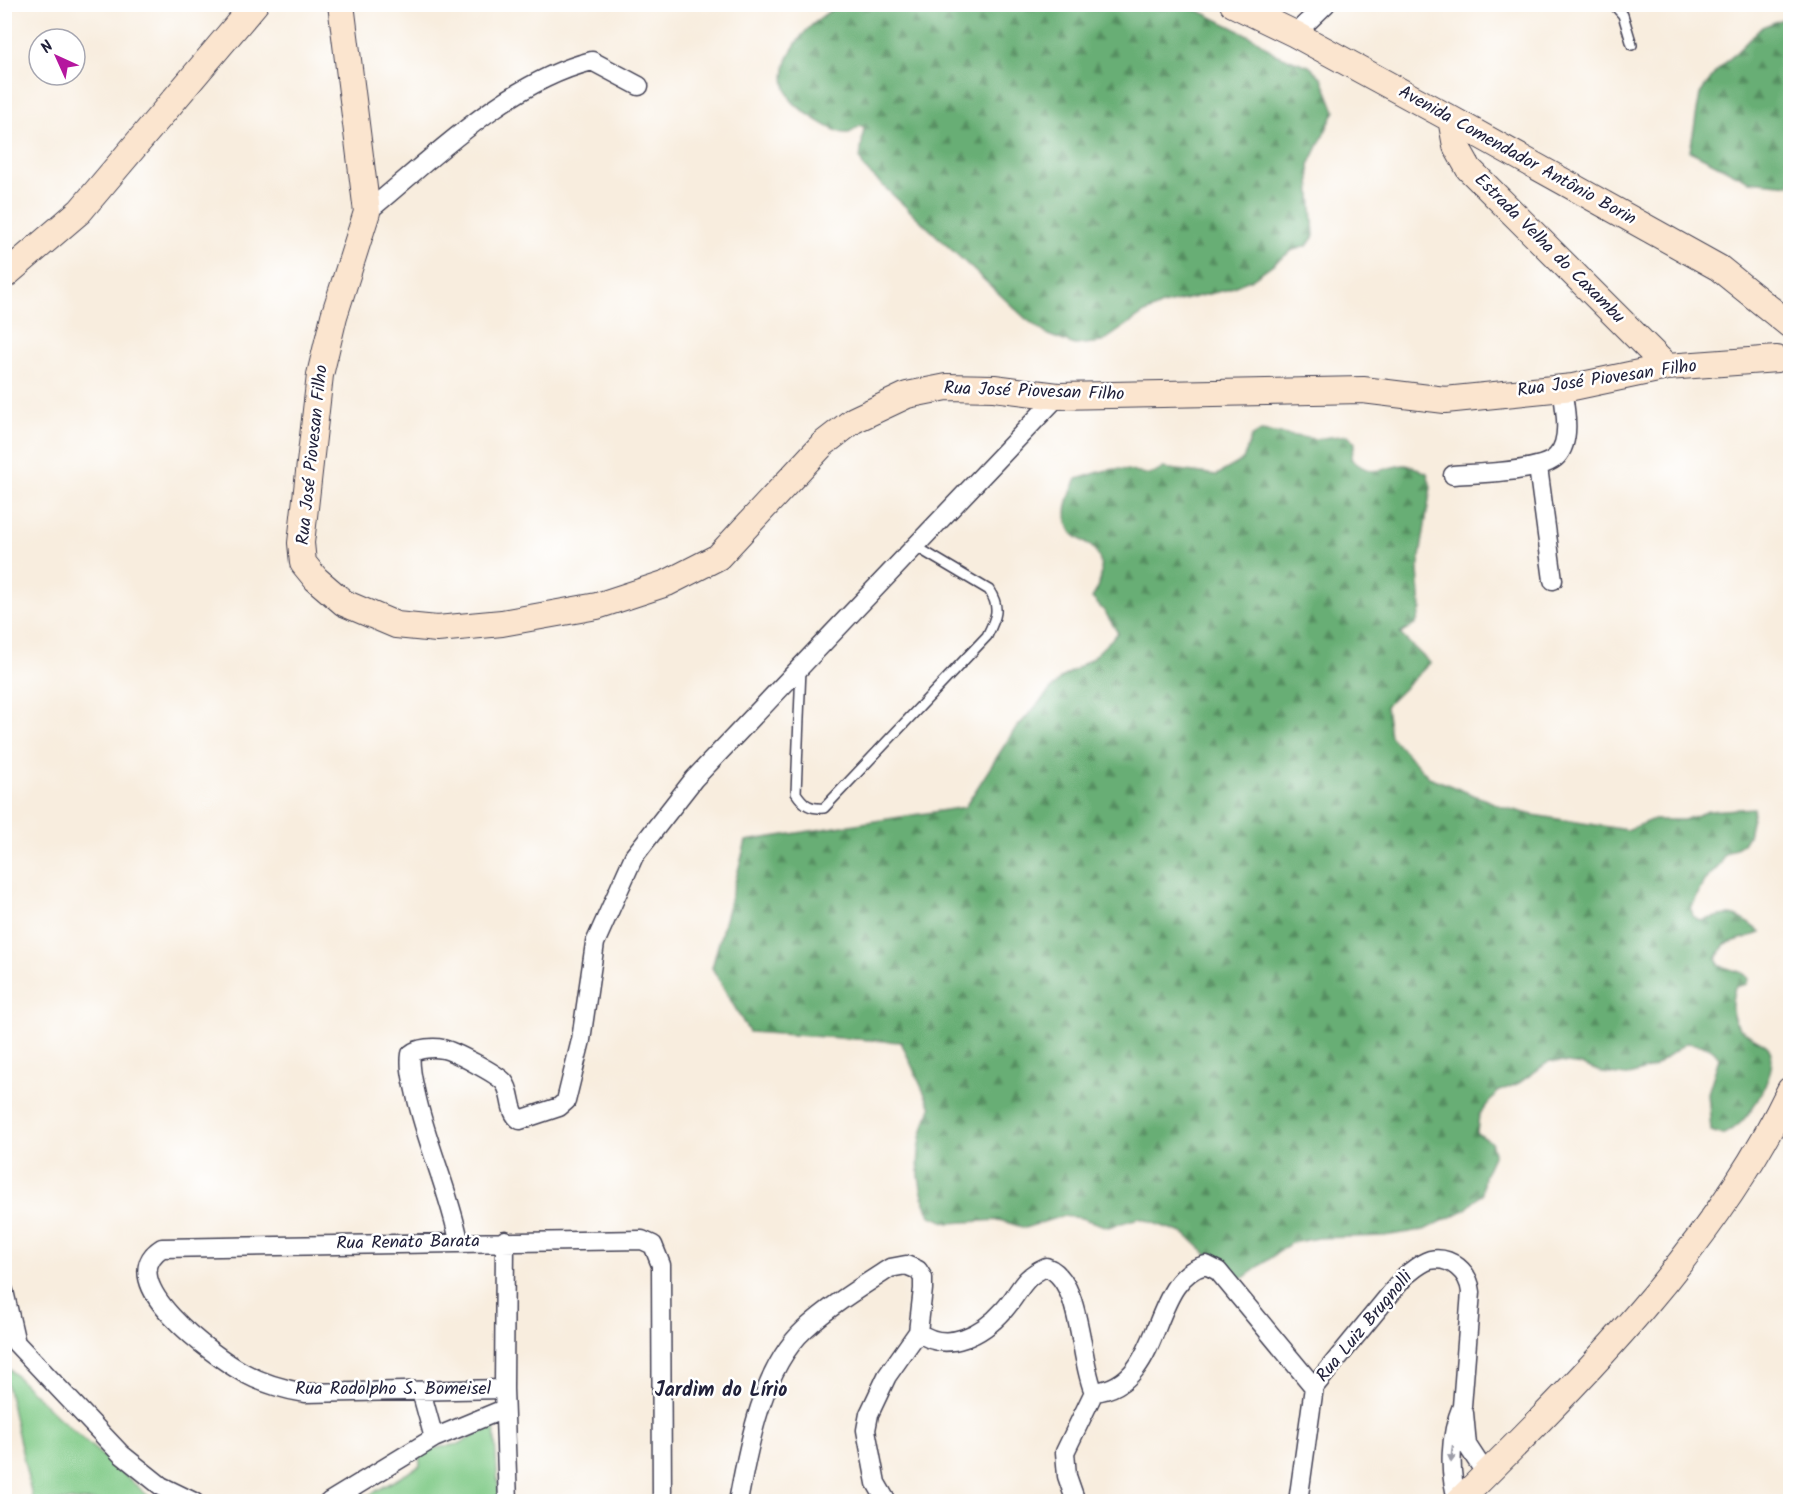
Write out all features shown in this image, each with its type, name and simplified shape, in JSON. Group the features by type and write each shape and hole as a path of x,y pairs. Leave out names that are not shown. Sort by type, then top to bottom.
{"street":[{"path":"4,276 81,211 255,4"},
{"name":"Rua José Piovesan Filho","path":"341,4 367,212 334,316 320,375 301,543 303,563 316,579 344,603 396,625 437,628 502,623 597,606 668,583 718,556 823,444 854,420 907,395 947,387 994,388 1058,396 1363,390 1445,400 1562,389 1667,367 1777,359"},
{"name":"Avenida Comendador Antônio Borin","path":"1233,4 1295,34 1719,268 1791,325"},
{"path":"1295,34 1326,4"},
{"path":"367,212 510,95 570,67 592,62 639,86"},
{"name":"Estrada Velha do Caxambu","path":"1451,119 1456,146 1469,169 1667,367"},
{"path":"1453,475 1538,466 1557,457 1564,442 1566,413 1562,389"},
{"path":"459,1241 455,1218 422,1123 412,1073 411,1054 416,1050 446,1049 495,1075 508,1088 514,1114 520,1120 559,1107 566,1101 581,1040 595,943 634,856 694,779 1058,396"},
{"path":"1538,466 1553,580"},
{"path":"1462,1406 1456,1420 1451,1469 1452,1484 1458,1502 1641,1311 1712,1221 1791,1090"},
{"name":"Rua Renato Barata","path":"162,1248 630,1239 642,1240 653,1245 661,1265 662,1502"},
{"path":"505,1240 504,1408 508,1502"},
{"name":"Rua Rodolpho S. Bomeisel","path":"162,1248 152,1254 148,1264 147,1278 155,1297 177,1322 211,1352 244,1373 276,1388 304,1393 504,1389"},
{"name":"Rua Luiz Brugnolli","path":"1094,1392 1109,1391 1126,1380 1143,1359 1182,1277 1194,1267 1206,1265 1218,1271 1314,1387 1405,1276 1431,1260 1456,1265 1464,1272 1470,1283 1462,1406"},
{"path":"738,1502 748,1449 768,1384 783,1357 803,1330 890,1268 906,1265 918,1270 922,1278 923,1289 918,1332 887,1376 869,1414 866,1430 876,1483 887,1502"},
{"path":"918,1332 929,1340 952,1342 979,1332 1005,1309 1023,1281 1046,1267 1057,1270 1066,1281 1077,1320 1087,1376 1094,1392 1065,1452 1067,1476 1076,1502"},
{"path":"4,1291 10,1341 121,1454 161,1486 194,1502"},
{"path":"1298,1502 1314,1387"},
{"path":"421,1391 434,1438"},
{"path":"1462,1406 1466,1419 1467,1445 1486,1474"},
{"path":"329,1502 434,1438 504,1408"}],"lane":[{"path":"1613,4 1623,15 1632,45"},
{"path":"801,665 796,794 804,804 813,809 824,808 987,636 997,616 997,602 989,590 915,546"}],"green space":[{"path":"840,5 1187,5 1254,38 1277,55 1309,66 1322,78 1335,111 1309,165 1314,236 1307,246 1293,250 1252,279 1226,290 1162,305 1143,314 1102,342 1075,345 1048,335 1026,319 864,168 860,159 864,127 860,126 849,133 843,133 808,114 790,98 785,84 785,70 789,56 806,31"},
{"path":"1790,16 1790,185 1749,181 1690,151 1700,94 1714,74 1762,27"},
{"path":"1261,431 1314,439 1348,435 1355,443 1351,459 1365,469 1377,471 1404,465 1427,473 1431,487 1418,570 1421,609 1416,624 1400,634 1430,663 1386,706 1390,736 1429,777 1506,808 1533,815 1627,830 1651,820 1684,820 1708,811 1754,808 1748,836 1743,844 1724,855 1720,865 1704,881 1691,909 1693,916 1700,921 1733,915 1761,933 1725,944 1716,959 1720,966 1743,973 1748,978 1747,984 1735,987 1732,1002 1733,1016 1739,1027 1768,1047 1771,1055 1769,1077 1758,1100 1744,1119 1735,1128 1722,1135 1711,1131 1708,1093 1719,1058 1709,1048 1686,1043 1652,1068 1626,1076 1603,1073 1583,1065 1550,1061 1519,1083 1497,1092 1479,1115 1477,1133 1491,1142 1494,1154 1484,1176 1482,1194 1465,1210 1424,1230 1384,1236 1318,1238 1291,1243 1242,1279 1228,1274 1185,1234 1139,1218 1108,1227 1081,1218 1062,1216 1025,1228 999,1220 949,1223 930,1216 921,1189 918,1162 922,1135 931,1108 901,1042 749,1032 712,968 746,841 965,807 1013,732 1060,679 1091,659 1118,633 1105,612 1092,598 1099,586 1101,565 1099,558 1091,546 1074,535 1068,526 1067,505 1077,479 1114,469 1152,474 1163,468 1217,475 1243,460 1251,437"},
{"path":"4,1364 57,1416 154,1501 33,1501"},
{"path":"494,1425 499,1501 357,1502 420,1466 419,1451 459,1444"}],"district":[{"name":"Jardim do Lírio","path":"721,1391"}]}
